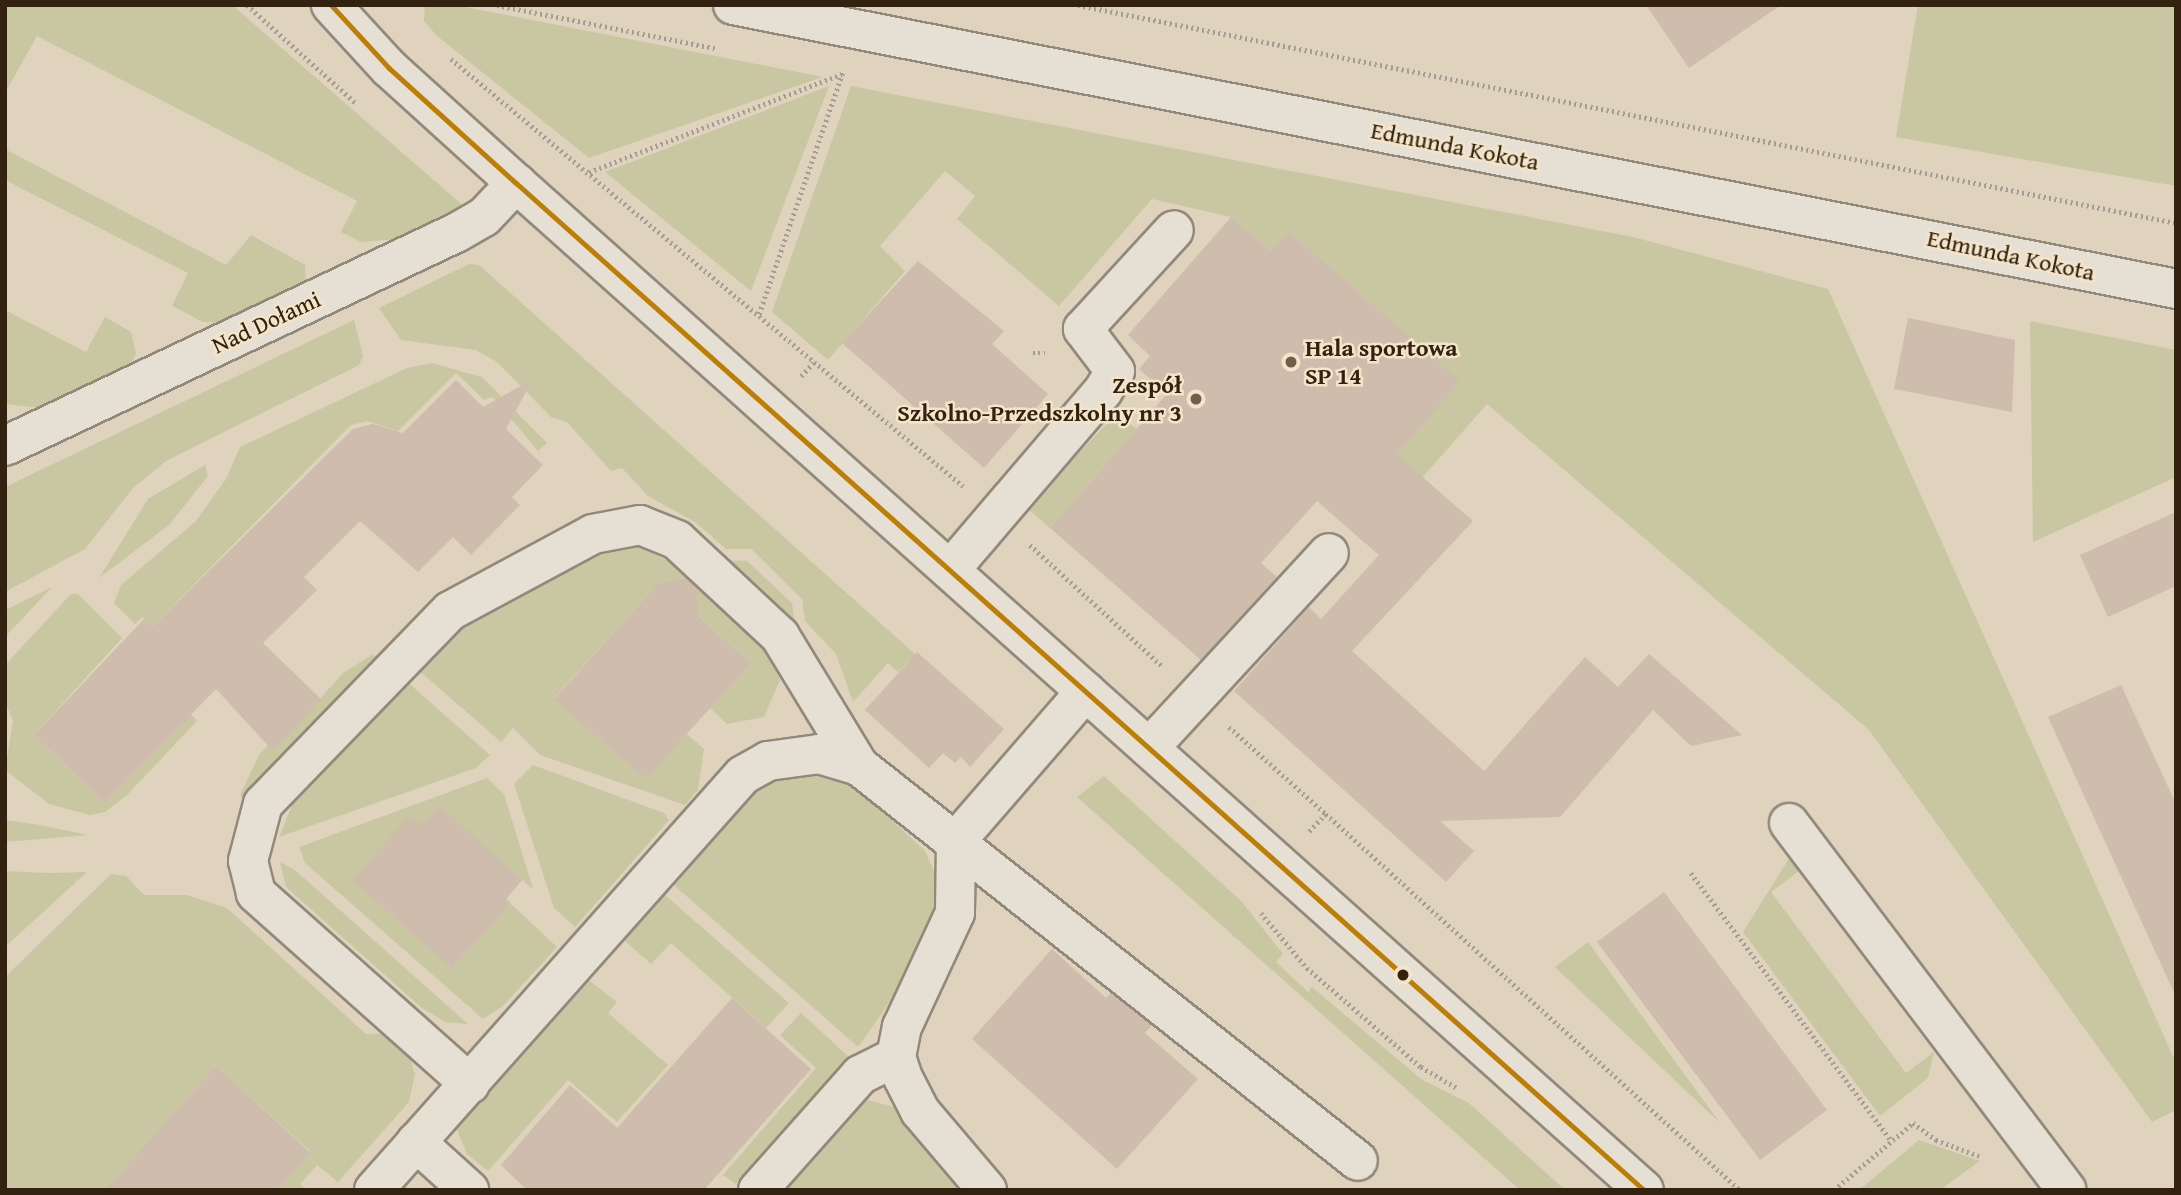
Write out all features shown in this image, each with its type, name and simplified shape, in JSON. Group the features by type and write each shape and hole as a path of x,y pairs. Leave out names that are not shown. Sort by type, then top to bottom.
{"street":[{"path":"331,5 389,68 516,183 1644,1190"},
{"name":"Edmunda Kokota","path":"733,5 2176,289"},
{"name":"Nad Dołami","path":"5,446 456,233 484,217 516,183"},
{"path":"950,570 999,517 1115,371 1083,329 1174,230"},
{"path":"470,1084 256,893 248,862 263,804 450,611 593,534 640,525 677,540 780,636 859,766 1358,1161"},
{"path":"1149,748 1329,554"},
{"path":"987,1190 920,1111 897,1057 902,1027 955,913 956,841 1086,691"},
{"path":"374,1190 743,775 793,756 819,754 859,766"},
{"path":"1789,823 2067,1190"},
{"path":"758,1190 860,1075 897,1057"},
{"path":"416,1142 469,1190"}],"path":[{"path":"247,5 356,104"},
{"path":"497,5 723,50"},
{"path":"1079,5 2176,223"},
{"path":"441,50 999,517 1076,588"},
{"path":"829,71 842,74"},
{"path":"588,173 842,74"},
{"path":"758,314 842,74"},
{"path":"1326,814 1740,1190"},
{"path":"1278,864 1248,897 1307,968 1421,1067"},
{"path":"1691,873 1891,1140"},
{"path":"1835,1190 1913,1123 1936,1140 1973,1151 1994,1164"}],"shaded area":[{"path":"5,5 232,5 466,208 412,238 361,242 341,232 357,201 37,36 5,93"},
{"path":"425,5 455,5 823,77 589,158 437,36 424,21"},
{"path":"1918,5 2176,5 2176,186 1896,137"},
{"path":"829,86 751,291 605,172"},
{"path":"851,86 1633,237 1828,289 2176,1063 2176,1110 2152,1122 1869,730 1487,404 1365,543 1338,519 1459,382 1289,231 1270,251 1231,217 1152,199 1059,306 957,219 975,196 945,171 880,246 905,271 828,360 772,312"},
{"path":"5,149 226,265 251,235 305,265 306,285 232,323 203,322 172,306 188,273 5,180"},
{"path":"469,264 479,265 915,654 898,672 888,663 853,702 836,654 805,621 802,599 751,549 726,549 695,522 648,496 622,468 611,471 567,422 551,417 497,362 476,350 401,340 379,308"},
{"path":"5,310 86,352 105,317 131,332 136,354 128,369 51,409 5,404"},
{"path":"354,320 363,356 359,365 166,461 133,488 85,549 5,592 5,487"},
{"path":"2030,321 2176,350 2176,477 2033,542"},
{"path":"432,363 482,377 547,443 538,451 493,397 484,400 456,373 398,431 367,421 351,425 152,627 142,617 135,624 114,603 121,585 196,521 226,479 240,447 407,368"},
{"path":"1115,415 1155,440 1132,434 1050,528 1027,508"},
{"path":"205,465 208,476 169,525 99,578 148,499"},
{"path":"620,544 639,546 677,566 767,648 780,680 764,717 727,724 710,708 751,663 693,611 696,590 685,578 659,582 554,698 645,778 687,734 704,749 698,790 685,805 540,755 513,728 501,742 416,668 463,623"},
{"path":"722,560 747,561 792,603 795,628"},
{"path":"52,587 5,637 5,610"},
{"path":"71,594 78,594 122,638 34,735 105,803 191,714 197,721 127,795 105,812 90,815 49,804 5,770 13,720 5,703 5,665"},
{"path":"372,655 381,657 244,800 240,795 259,755 268,745 274,750 343,673"},
{"path":"404,679 490,755 476,768 279,837 298,791"},
{"path":"800,763 847,778 925,851 937,878 938,902 929,929 899,989 858,1047 667,879 757,782"},
{"path":"533,765 664,813 669,820 575,927 554,908 514,784"},
{"path":"1104,776 1242,902 1283,954 1276,962 1308,992 1312,987 1421,1079 1469,1103 1565,1190 1520,1190 1077,797"},
{"path":"487,778 504,794 533,889 522,880 506,899 557,947 503,1006 483,1019 305,863 299,847"},
{"path":"5,820 40,825 88,835 5,842"},
{"path":"1790,857 1799,871 1771,892 1906,1073 1934,1052 1928,1078 1880,1116 1743,932"},
{"path":"280,862 295,870 468,1024 445,1022 422,1008 286,887"},
{"path":"5,871 48,873 87,872 5,947"},
{"path":"111,874 126,876 144,895 187,895 227,908 366,1034 392,1033 407,1049 415,1074 409,1102 338,1182 317,1165 300,1184 306,1190 276,1190 310,1151 216,1066 104,1190 5,1190 5,977"},
{"path":"658,889 789,1003 766,1028 671,943 651,964 617,934"},
{"path":"1588,942 1720,1123 1555,967"},
{"path":"581,974 617,1002 608,1013 668,1065 617,1122 568,1080 488,1171 467,1154 455,1125"},
{"path":"801,1013 849,1057 736,1184 723,1175 816,1068 780,1035"},
{"path":"863,1099 895,1107 970,1190 781,1190"},
{"path":"1919,1140 1980,1161 1940,1190 1859,1190"}],"building":[{"path":"1646,5 1781,5 1689,68"},
{"path":"1231,217 1270,251 1289,231 1460,382 1396,454 1473,521 1352,651 1484,771 1585,657 1618,687 1649,654 1742,735 1691,746 1653,710 1560,817 1440,821 1474,851 1446,882 1234,691 1309,607 1321,619 1379,555 1317,501 1261,563 1277,577 1201,660 1050,528 1167,394 1139,369 1150,356 1128,335"},
{"path":"918,261 1004,331 992,344 1048,394 984,468 842,343"},
{"path":"1908,318 2015,340 2012,412 1894,389"},
{"path":"533,379 506,429 543,465 512,497 520,505 471,555 453,537 418,572 360,521 304,577 317,590 263,643 321,699 273,751 216,689 105,803 34,735 144,619 152,627 353,429 373,424 403,433 456,380 483,407"},
{"path":"2176,512 2176,586 2108,617 2080,555"},
{"path":"686,578 696,588 698,616 751,663 646,779 554,699 659,582"},
{"path":"917,652 1004,729 970,767 961,757 955,763 943,753 929,768 865,710"},
{"path":"2121,685 2176,804 2176,997 2048,717"},
{"path":"440,806 522,880 506,899 510,903 452,968 352,880 409,815 421,824"},
{"path":"1664,892 1827,1110 1760,1160 1597,942"},
{"path":"1052,949 1106,998 1111,993 1152,1025 1145,1033 1198,1079 1117,1169 972,1039"},
{"path":"732,998 811,1069 704,1190 527,1190 501,1165 570,1085 617,1128"},
{"path":"216,1066 310,1152 276,1190 104,1190"}],"transit line":[{"path":"331,5 389,68 516,183 1644,1190"}],"place":[{"name":"Hala sportowa SP 14","path":"1291,362"},
{"name":"Zespół Szkolno-Przedszkolny nr 3","path":"1196,399"}]}
